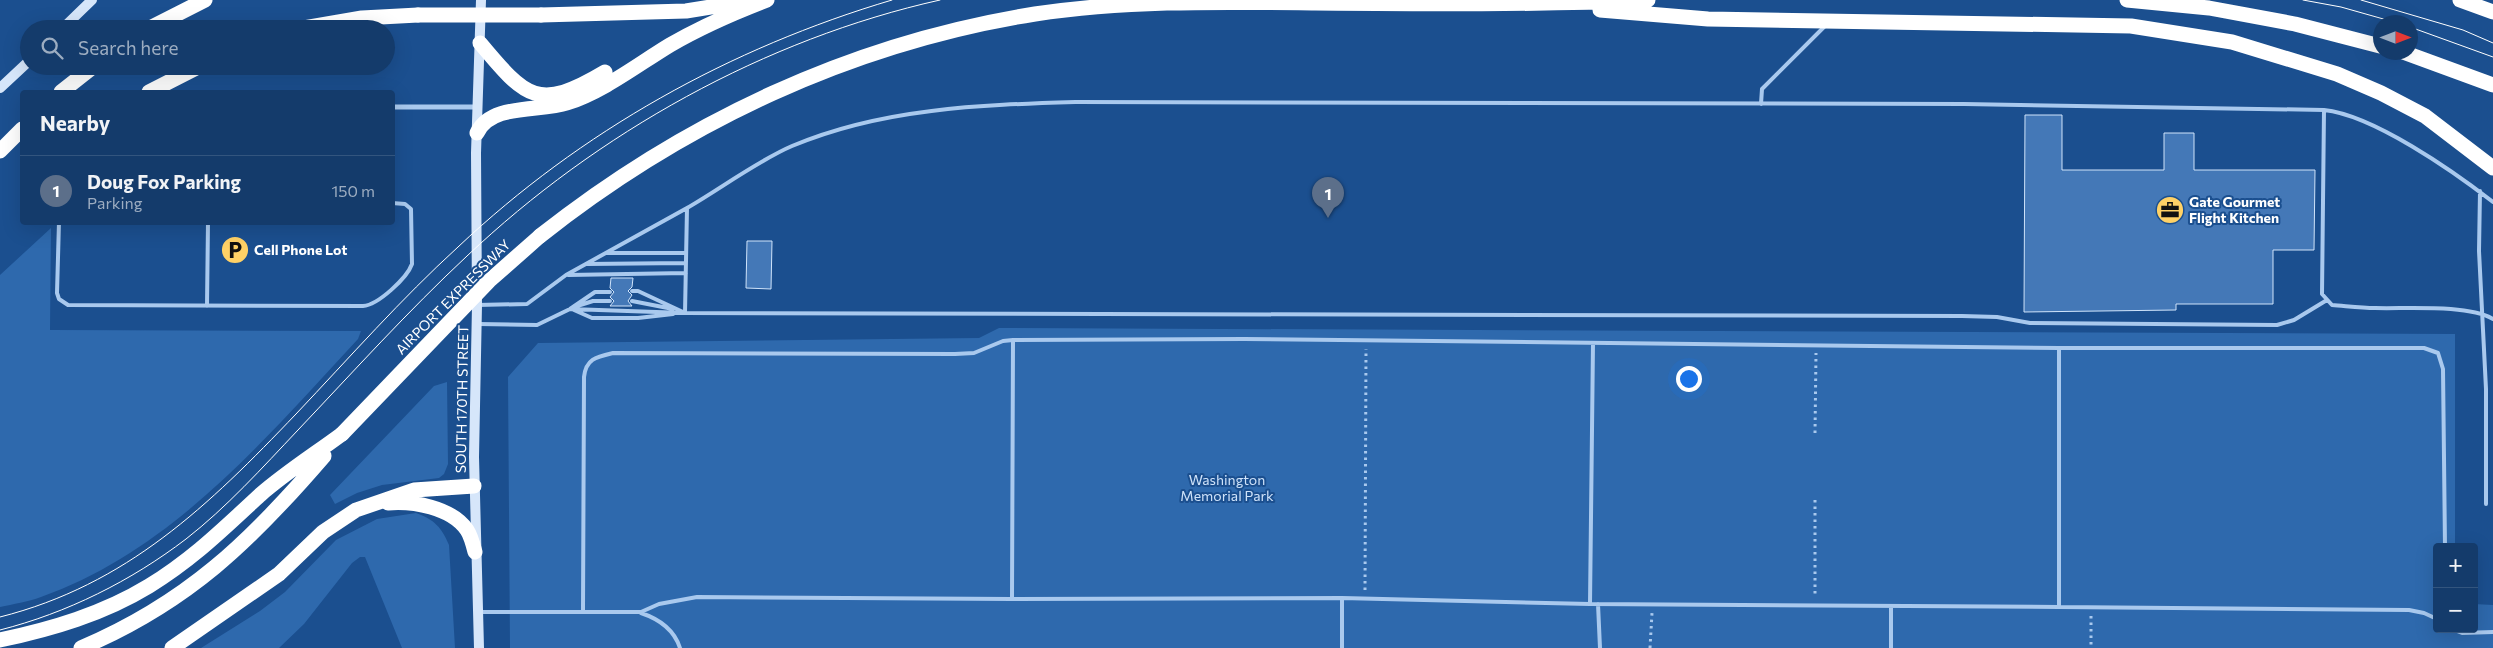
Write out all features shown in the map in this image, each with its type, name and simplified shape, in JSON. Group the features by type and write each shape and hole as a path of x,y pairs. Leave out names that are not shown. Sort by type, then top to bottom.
{"highway":[{"path":"166,20 205,0"},
{"path":"353,20 418,15 541,15 686,11 750,0"},
{"path":"480,43 507,75 523,90 541,96 551,95 563,93 589,82 652,44 767,0"},
{"name":"AIRPORT EXPRESSWAY","path":"81,648 152,612 204,577 253,535 294,479 342,434 488,281 540,236 597,193 645,161 709,124 764,96 850,62 911,42 974,26 1052,12 1161,3 1536,5 1648,0"},
{"path":"2127,0 2219,10 2295,24 2373,44"},
{"path":"2460,0 2493,12"},
{"path":"1536,5 1708,19 2130,26 2232,42 2337,74 2381,93 2425,116 2493,168"},
{"path":"476,133 484,122 507,112 550,107 578,99 672,44 722,18"},
{"path":"2418,58 2493,85"},
{"path":"64,90 83,75"},
{"path":"153,90 182,75"},
{"path":"0,152 20,131"},
{"path":"0,640 60,626 82,618 148,586 202,550 261,494 294,479"},
{"path":"172,648 279,574 341,519 369,505 414,490 474,486"},
{"path":"369,505 405,502 427,505 459,521 466,529 475,552"}],"street":[{"path":"71,20 92,0"},
{"name":"SOUTH 170TH STREET","path":"478,648 474,486 477,305 476,133 481,0"},
{"path":"0,88 20,69"},
{"path":"395,107 478,107"}],"lane":[{"path":"1762,104 1762,89 1831,20"},
{"path":"477,305 527,304 566,275 604,252 687,208 790,147 818,135 862,122 956,108 1076,102 1762,104 2324,110 2341,113 2382,130 2493,202"},
{"path":"2324,110 2322,294 2332,305 2422,308 2483,314 2493,319"},
{"path":"2480,192 2479,251 2486,389 2486,504"},
{"path":"59,225 58,293 59,299 64,304 363,306 375,303 408,272 412,264 411,209 405,204 395,203"},
{"path":"685,313 687,208"},
{"path":"207,306 208,225"},
{"path":"604,252 686,252"},
{"path":"585,264 686,263"},
{"path":"566,275 686,273"},
{"path":"632,291 638,291 685,313"},
{"path":"476,324 537,325 570,309 595,292 610,292"},
{"path":"632,300 685,313"},
{"path":"570,309 685,313 1997,316 2030,323 2277,325 2290,322 2327,300"},
{"path":"570,309 593,302 610,301"},
{"path":"570,309 592,318 638,318 685,313"},
{"path":"583,612 584,377 587,362 593,358 613,353 955,354 974,353 1003,340 1366,341 2059,348 2417,347 2438,353 2443,369 2445,543"},
{"path":"1012,599 1013,340"},
{"path":"1590,604 1593,343"},
{"path":"2059,348 2059,607"},
{"path":"2486,389 2493,389"},
{"path":"641,612 659,604 697,597 1012,599 1365,598 1590,604 2409,610 2424,613 2433,618"},
{"path":"1342,598 1342,648"},
{"path":"1598,604 1600,648"},
{"path":"1891,606 1891,648"},
{"path":"478,612 641,612 659,619 678,640 680,648"},
{"path":"2478,632 2493,632"}],"path":[{"path":"1365,598 1366,341"},
{"path":"1815,433 1816,345"},
{"path":"1815,500 1815,606"},
{"path":"1650,648 1652,604"},
{"path":"2091,608 2091,648"}],"green space":[{"path":"51,228 50,330 361,331 358,339 252,452 175,521 133,551 89,577 36,599 0,607 0,275"},
{"name":"Washington Memorial Park","path":"999,328 2455,334 2455,543 2433,543 2433,633 2478,633 2478,604 2493,605 2493,648 510,648 508,377 538,343 979,338"},
{"path":"447,382 448,464 444,474 439,478 382,485 357,493 335,504 330,495 434,386"},
{"path":"416,513 428,518 437,525 449,545 455,648 402,648 365,557 360,557 352,563 304,624 279,648 201,648 260,611 285,592 336,540 377,519"}],"building":[{"name":"Gate Gourmet Flight Kitchen","path":"2025,115 2062,115 2062,170 2164,170 2164,133 2194,133 2194,170 2315,170 2314,250 2273,250 2273,304 2176,304 2176,310 2024,312"},
{"path":"747,241 772,241 771,289 746,288"},
{"path":"611,278 633,278 632,287 628,291 632,295 628,301 632,306 610,306 614,301 610,297 614,292 610,288"}],"tram line":[{"path":"0,617 46,603 88,585 127,563 163,538 198,510 264,448 437,267 505,205 555,166 660,98 716,69 773,43 832,20 892,0"},
{"path":"0,630 50,615 98,594 143,569 186,539 244,487 402,320 467,256 517,211 571,170 628,131 687,96 748,66 811,39 875,17 940,0"},
{"path":"2303,0 2341,7 2373,16"},
{"path":"2361,0 2463,30 2493,43"},
{"path":"2418,30 2493,57"}],"place":[{"name":"Gate Gourmet Flight Kitchen","path":"2170,210"},
{"name":"Doug Fox Parking","path":"1328,218"},
{"name":"Cell Phone Lot","path":"235,250"}]}
